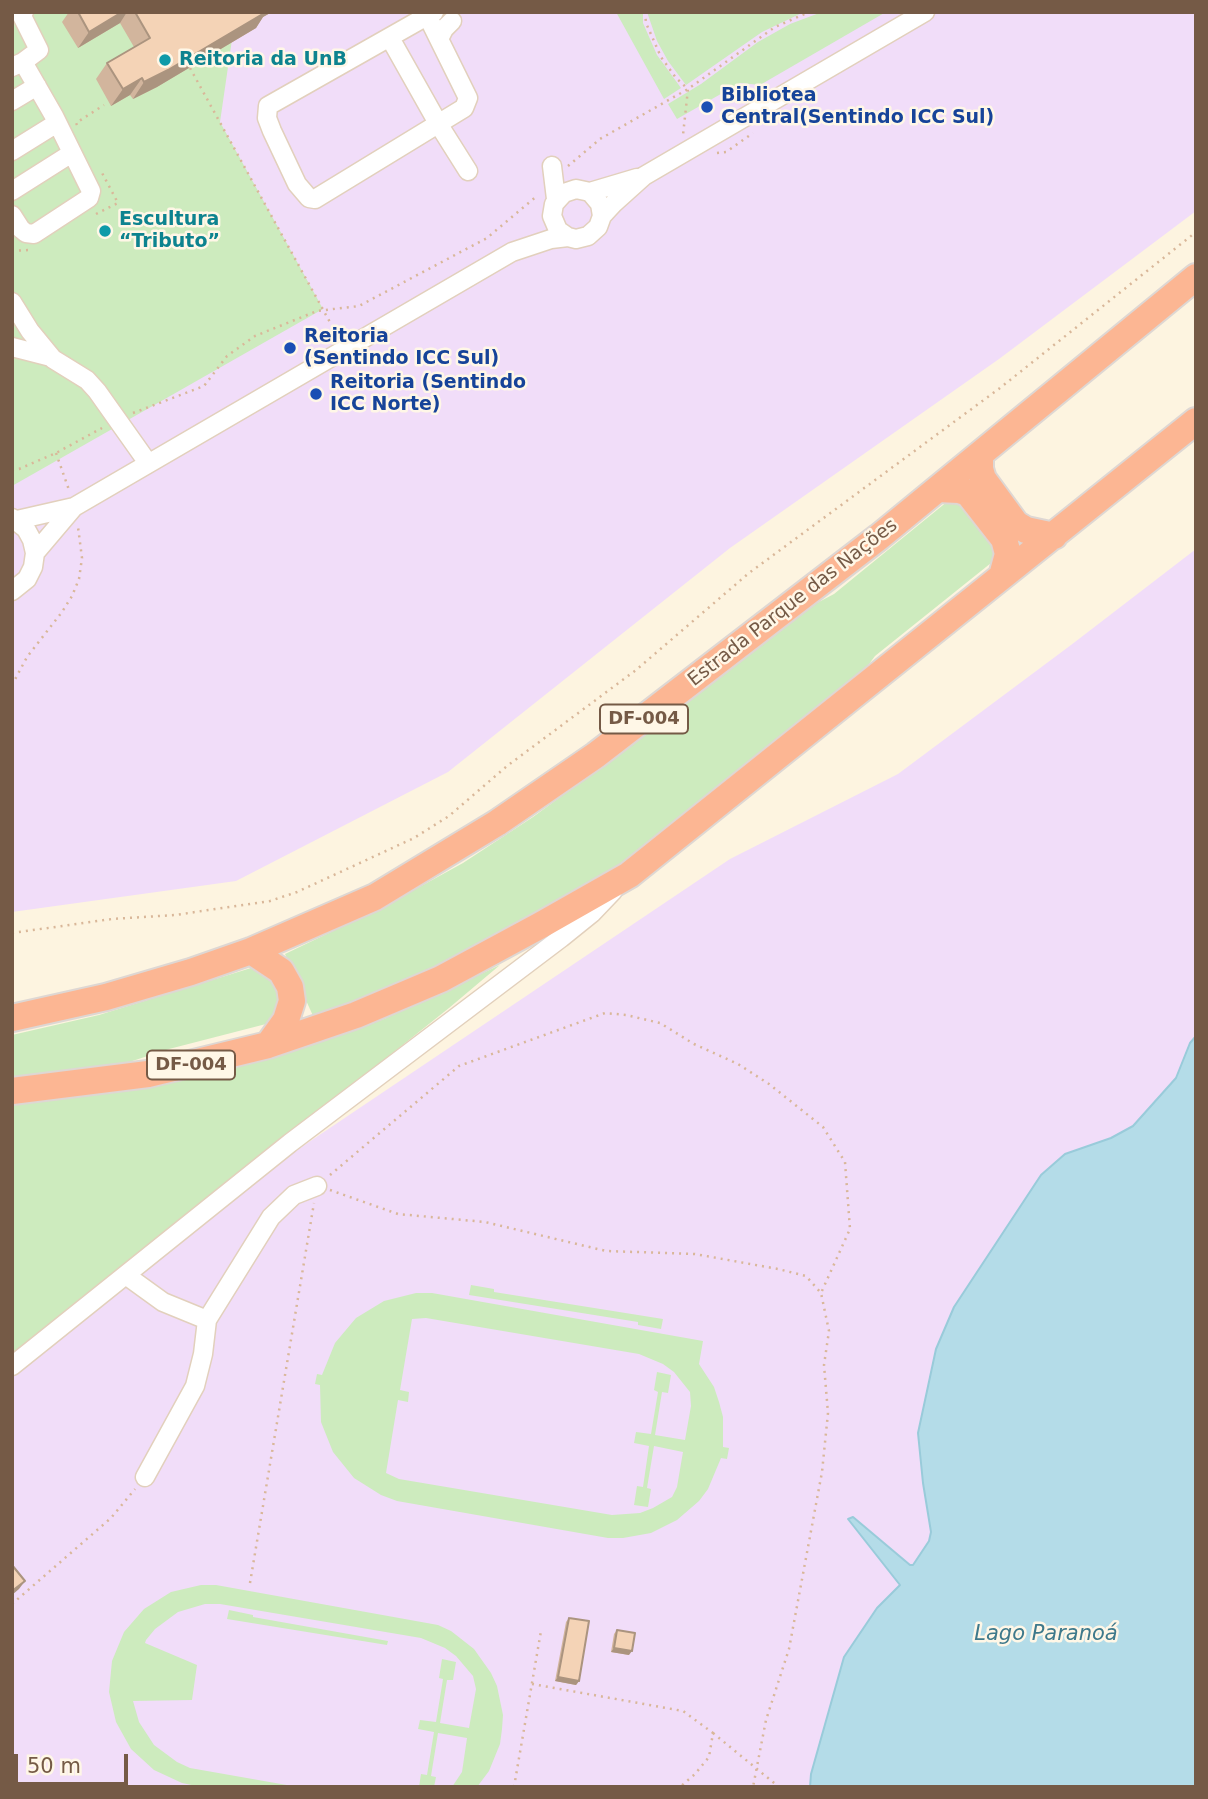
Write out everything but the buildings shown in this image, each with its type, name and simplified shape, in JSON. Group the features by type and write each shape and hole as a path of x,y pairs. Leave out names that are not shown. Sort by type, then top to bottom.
{"highway":[{"name":"Estrada Parque das Nações","path":"12,1018 106,997 251,951 375,897 497,823 628,731 879,537 1196,277"},
{"name":"DF-004","path":"12,1091 148,1074 268,1045 356,1015 441,979 629,875 1196,421"},
{"path":"980,454 983,479 1016,524 1027,530 1054,536"},
{"path":"937,489 959,490 968,494 1004,540 1008,554 1002,576"},
{"path":"251,951 281,971 290,987 292,1000 286,1020 268,1045"}],"street":[{"path":"12,215 21,229 34,234 89,198 91,191 37,86 18,65 39,50 21,14 24,12"},
{"path":"35,553 74,507 512,252 551,239 588,236 598,227 602,216 643,176 923,13"},
{"path":"431,15 439,39 468,98 464,108 315,199 306,195 297,184 272,131 267,118 268,106 431,15"},
{"path":"439,39 444,29 452,22"},
{"path":"390,38 468,171"},
{"path":"12,101 37,86"},
{"path":"12,151 57,123"},
{"path":"12,191 72,153"},
{"path":"568,237 558,230 549,203 552,166 600,204 602,216"},
{"path":"512,252 549,203 564,193 643,176"},
{"path":"12,302 51,357 86,380 97,391 148,463"},
{"path":"12,339 30,331"},
{"path":"12,347 51,357"},
{"path":"14,519 74,507"},
{"path":"12,591 27,579 33,567 35,553 26,529 14,519"},
{"path":"12,1366 290,1143 593,913 629,875"},
{"path":"145,1477 195,1386 203,1354 207,1320 271,1217 294,1195 317,1186"},
{"path":"127,1276 163,1302 207,1320"}],"path":[{"path":"645,12 646,23 661,57 688,89"},
{"path":"565,170 600,139 688,89 775,27 809,12"},
{"path":"190,68 339,339"},
{"path":"128,415 204,386 227,356 255,336 323,309 359,306 549,203"},
{"path":"12,933 112,919 175,915 270,901 298,892 414,838 449,816 507,766 636,670 749,573 1000,388 1196,232"},
{"path":"12,470 56,453 112,422"},
{"path":"12,685 27,657 62,612 79,579 82,558 74,507 56,453"},
{"path":"250,1583 317,1186 459,1066 605,1013 660,1023 694,1044 738,1064 769,1084 824,1127 845,1162 850,1229 821,1293"},
{"path":"317,1186 398,1214 485,1222 606,1251 695,1254 778,1269 806,1276 821,1293 829,1331 824,1365 828,1412 822,1472 789,1649 766,1720 752,1787"},
{"path":"12,1604 111,1518 145,1477"},
{"path":"514,1787 541,1631"},
{"path":"532,1684 683,1711 756,1766 779,1787"},
{"path":"680,1787 709,1757 713,1734"}],"shaded area":[{"path":"12,12 1196,12 1196,211 999,359 730,548 448,772 236,881 12,912"},
{"path":"1196,549 1196,1036 1190,1043 1176,1078 1133,1126 1111,1138 1065,1154 923,1483 931,1532 929,1541 913,1565 853,1517 900,1585 877,1608 844,1657 811,1774 810,1787 12,1787 12,1368 187,1224 730,859 898,774"}],"green space":[{"path":"12,12 236,12 220,122 323,309 12,486"},
{"path":"616,12 643,12 643,23 657,55 681,88 664,99"},
{"path":"647,12 804,12 762,32 686,85 657,41"},
{"path":"822,12 886,12 760,85 740,83 677,119 668,104 701,84 758,42 790,24"},
{"path":"958,498 1001,555 875,656 857,680 608,875 487,945 379,995 314,1018 285,954 383,907 463,863 533,817 660,724 798,613 834,594 948,501"},
{"path":"500,965 12,1357 12,1104 139,1089 313,1044 384,1019"},
{"path":"251,968 270,973 283,991 272,1020 266,1024 169,1049 111,1068 12,1080 12,1035 99,1015"},
{"path":"471,1285 494,1289 494,1292 663,1319 661,1329 638,1325 638,1322 469,1295"},
{"path":"416,1293 432,1293 703,1341 699,1364 714,1387 719,1402 723,1417 723,1447 729,1448 727,1459 721,1458 708,1489 699,1501 677,1520 651,1533 623,1538 608,1538 397,1501 381,1495 354,1478 333,1452 321,1422 320,1385 315,1384 317,1374 322,1375 335,1343 356,1318 384,1301","holes":["426,1318 639,1354 674,1372 690,1392 691,1406 685,1440 655,1435 662,1392 668,1393 671,1375 657,1372 654,1390 658,1392 651,1434 636,1432 634,1443 649,1446 643,1487 637,1486 634,1505 648,1507 651,1489 647,1488 654,1446 683,1452 677,1487 672,1497 653,1508 640,1513 612,1515 399,1479 386,1473 398,1400 408,1402 409,1392 400,1390 412,1319"]},
{"path":"201,1585 216,1585 438,1625 451,1631 474,1649 497,1686 503,1715 502,1729 500,1744 489,1771 477,1787 452,1787 462,1772 467,1738 438,1733 431,1776 436,1777 434,1787 419,1787 421,1774 427,1775 434,1732 418,1729 420,1720 436,1722 443,1679 439,1678 442,1659 456,1662 453,1680 447,1680 440,1723 469,1728 476,1689 473,1676 456,1656 445,1648 421,1638 220,1604 205,1604 178,1612 155,1629 146,1640 145,1643 197,1665 192,1700 133,1701 139,1722 154,1745 190,1768 298,1787 201,1787 182,1783 154,1770 131,1749 116,1722 109,1692 112,1661 124,1632 144,1609 171,1592"},
{"path":"229,1610 253,1617 388,1641 387,1645 227,1619"}],"water":[{"name":"Lago Paranoá","path":"1196,1036 1196,1787 810,1787 811,1774 844,1657 877,1608 900,1585 848,1519 853,1517 910,1565 913,1565 929,1541 931,1532 918,1433 936,1349 954,1307 1041,1175 1065,1154 1111,1138 1133,1126 1176,1078 1190,1043"}],"place":[{"name":"Reitoria da UnB","path":"165,60"},
{"name":"Bibliotea Central(Sentindo ICC Sul)","path":"707,107"},
{"name":"Escultura “Tributo”","path":"105,231"},
{"name":"Reitoria (Sentindo ICC Sul)","path":"290,348"},
{"name":"Reitoria (Sentindo ICC Norte)","path":"316,394"}]}
